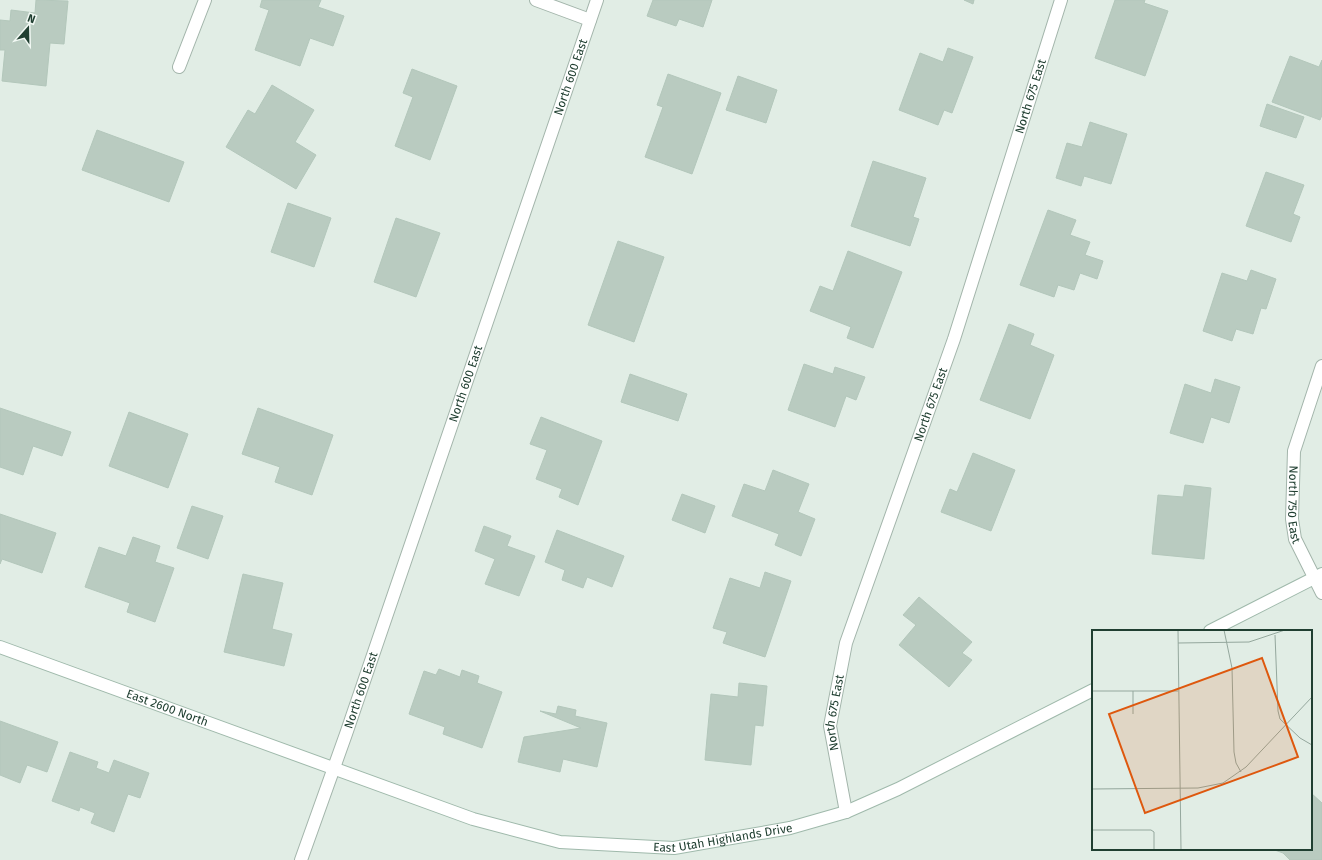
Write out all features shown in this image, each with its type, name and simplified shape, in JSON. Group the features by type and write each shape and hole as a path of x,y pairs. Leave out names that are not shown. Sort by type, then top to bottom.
{"street":[{"path":"179,67 205,0"},
{"path":"536,0 590,20"},
{"name":"North 600 East","path":"301,860 334,768 597,0"},
{"name":"North 675 East","path":"846,812 830,726 846,643 954,339 1061,0"},
{"name":"North 750 East","path":"1322,366 1294,451 1292,519 1296,539 1318,576 1322,593"},
{"path":"1212,630 1318,576"},
{"name":"East 2600 North","path":"0,647 334,768"},
{"name":"East Utah Highlands Drive","path":"334,768 473,819 560,842 674,848 790,828 846,812 898,789 1092,691"}],"building":[{"path":"36,0 68,1 64,44 50,43 46,86 2,81 5,50 0,50 0,20 10,21 11,10 35,13"},
{"path":"262,0 321,0 318,7 344,16 333,46 310,38 300,66 255,50 269,10 260,7"},
{"path":"653,0 712,0 703,27 679,19 676,26 647,16"},
{"path":"964,0 974,0 973,4"},
{"path":"1115,0 1145,0 1144,3 1168,11 1145,76 1095,58"},
{"path":"948,48 973,57 952,113 944,110 938,125 899,110 920,53 943,62"},
{"path":"1290,56 1319,67 1322,60 1322,115 1320,120 1272,102"},
{"path":"412,69 457,86 430,160 395,146 413,97 403,93"},
{"path":"668,74 721,93 692,174 645,157 663,107 657,105"},
{"path":"738,76 777,90 766,123 726,110"},
{"path":"272,85 314,110 295,142 316,155 296,189 226,147 248,110 255,114"},
{"path":"1267,104 1304,117 1296,138 1260,126"},
{"path":"1090,122 1127,134 1111,184 1084,176 1081,186 1056,178 1067,143 1082,147"},
{"path":"97,130 184,162 169,202 82,170"},
{"path":"873,161 926,178 913,217 919,219 910,246 851,226"},
{"path":"1266,172 1304,185 1293,214 1300,217 1291,242 1246,226"},
{"path":"288,203 331,218 314,267 271,252"},
{"path":"1048,210 1076,220 1070,235 1090,242 1085,255 1103,261 1097,279 1080,273 1074,290 1058,285 1054,297 1020,285"},
{"path":"396,218 440,233 416,297 374,282"},
{"path":"618,241 664,257 634,342 588,325"},
{"path":"848,251 902,272 873,348 847,338 851,327 810,311 820,286 833,291"},
{"path":"1251,270 1276,279 1266,309 1261,308 1253,334 1236,329 1232,341 1203,331 1222,273 1247,281"},
{"path":"1009,324 1034,334 1030,345 1054,355 1030,419 980,400"},
{"path":"804,364 833,374 835,367 865,377 856,400 846,396 835,427 788,410"},
{"path":"630,374 687,394 678,421 621,402"},
{"path":"1215,379 1240,387 1229,423 1211,417 1203,443 1170,433 1185,384 1211,393"},
{"path":"0,408 71,432 62,456 33,446 23,475 0,467"},
{"path":"258,408 333,435 312,495 275,482 280,467 242,454"},
{"path":"129,412 188,434 168,488 109,466"},
{"path":"541,417 602,441 578,505 559,497 562,489 536,479 547,450 530,444"},
{"path":"973,453 1015,470 991,531 941,512 950,489 957,492"},
{"path":"773,470 809,484 798,512 815,519 801,556 775,545 779,534 732,516 744,484 765,491"},
{"path":"1185,485 1211,488 1204,559 1152,554 1158,495 1183,497"},
{"path":"682,494 715,506 705,533 672,520"},
{"path":"192,506 223,516 208,559 177,548"},
{"path":"0,514 56,533 42,573 2,559 0,564"},
{"path":"484,526 511,536 507,546 535,556 519,596 485,584 495,559 475,551"},
{"path":"557,530 624,556 612,587 587,577 583,588 562,580 565,570 545,562"},
{"path":"133,537 160,546 155,562 174,568 155,622 127,612 130,603 85,587 99,547 126,556"},
{"path":"765,572 791,581 765,657 723,643 727,632 713,628 730,578 760,588"},
{"path":"243,574 283,583 272,629 292,634 284,666 224,652"},
{"path":"919,597 972,642 962,653 972,660 949,687 899,645 916,625 903,615"},
{"path":"439,669 460,677 462,670 479,676 477,683 502,692 482,748 443,734 445,727 409,714 424,671 436,675"},
{"path":"739,683 767,686 763,726 755,725 751,765 705,760 711,694 738,697"},
{"path":"558,706 576,710 575,716 607,723 597,767 563,759 560,772 518,762 524,737 581,728 540,711 556,714"},
{"path":"0,721 58,742 47,772 27,765 20,783 0,775"},
{"path":"70,752 98,762 96,768 109,773 114,760 149,773 140,798 128,794 114,832 91,823 95,813 80,807 79,811 52,801"},
{"path":"1312,794 1322,803 1322,860 1290,860 1283,853 1275,850 1312,850"}]}
